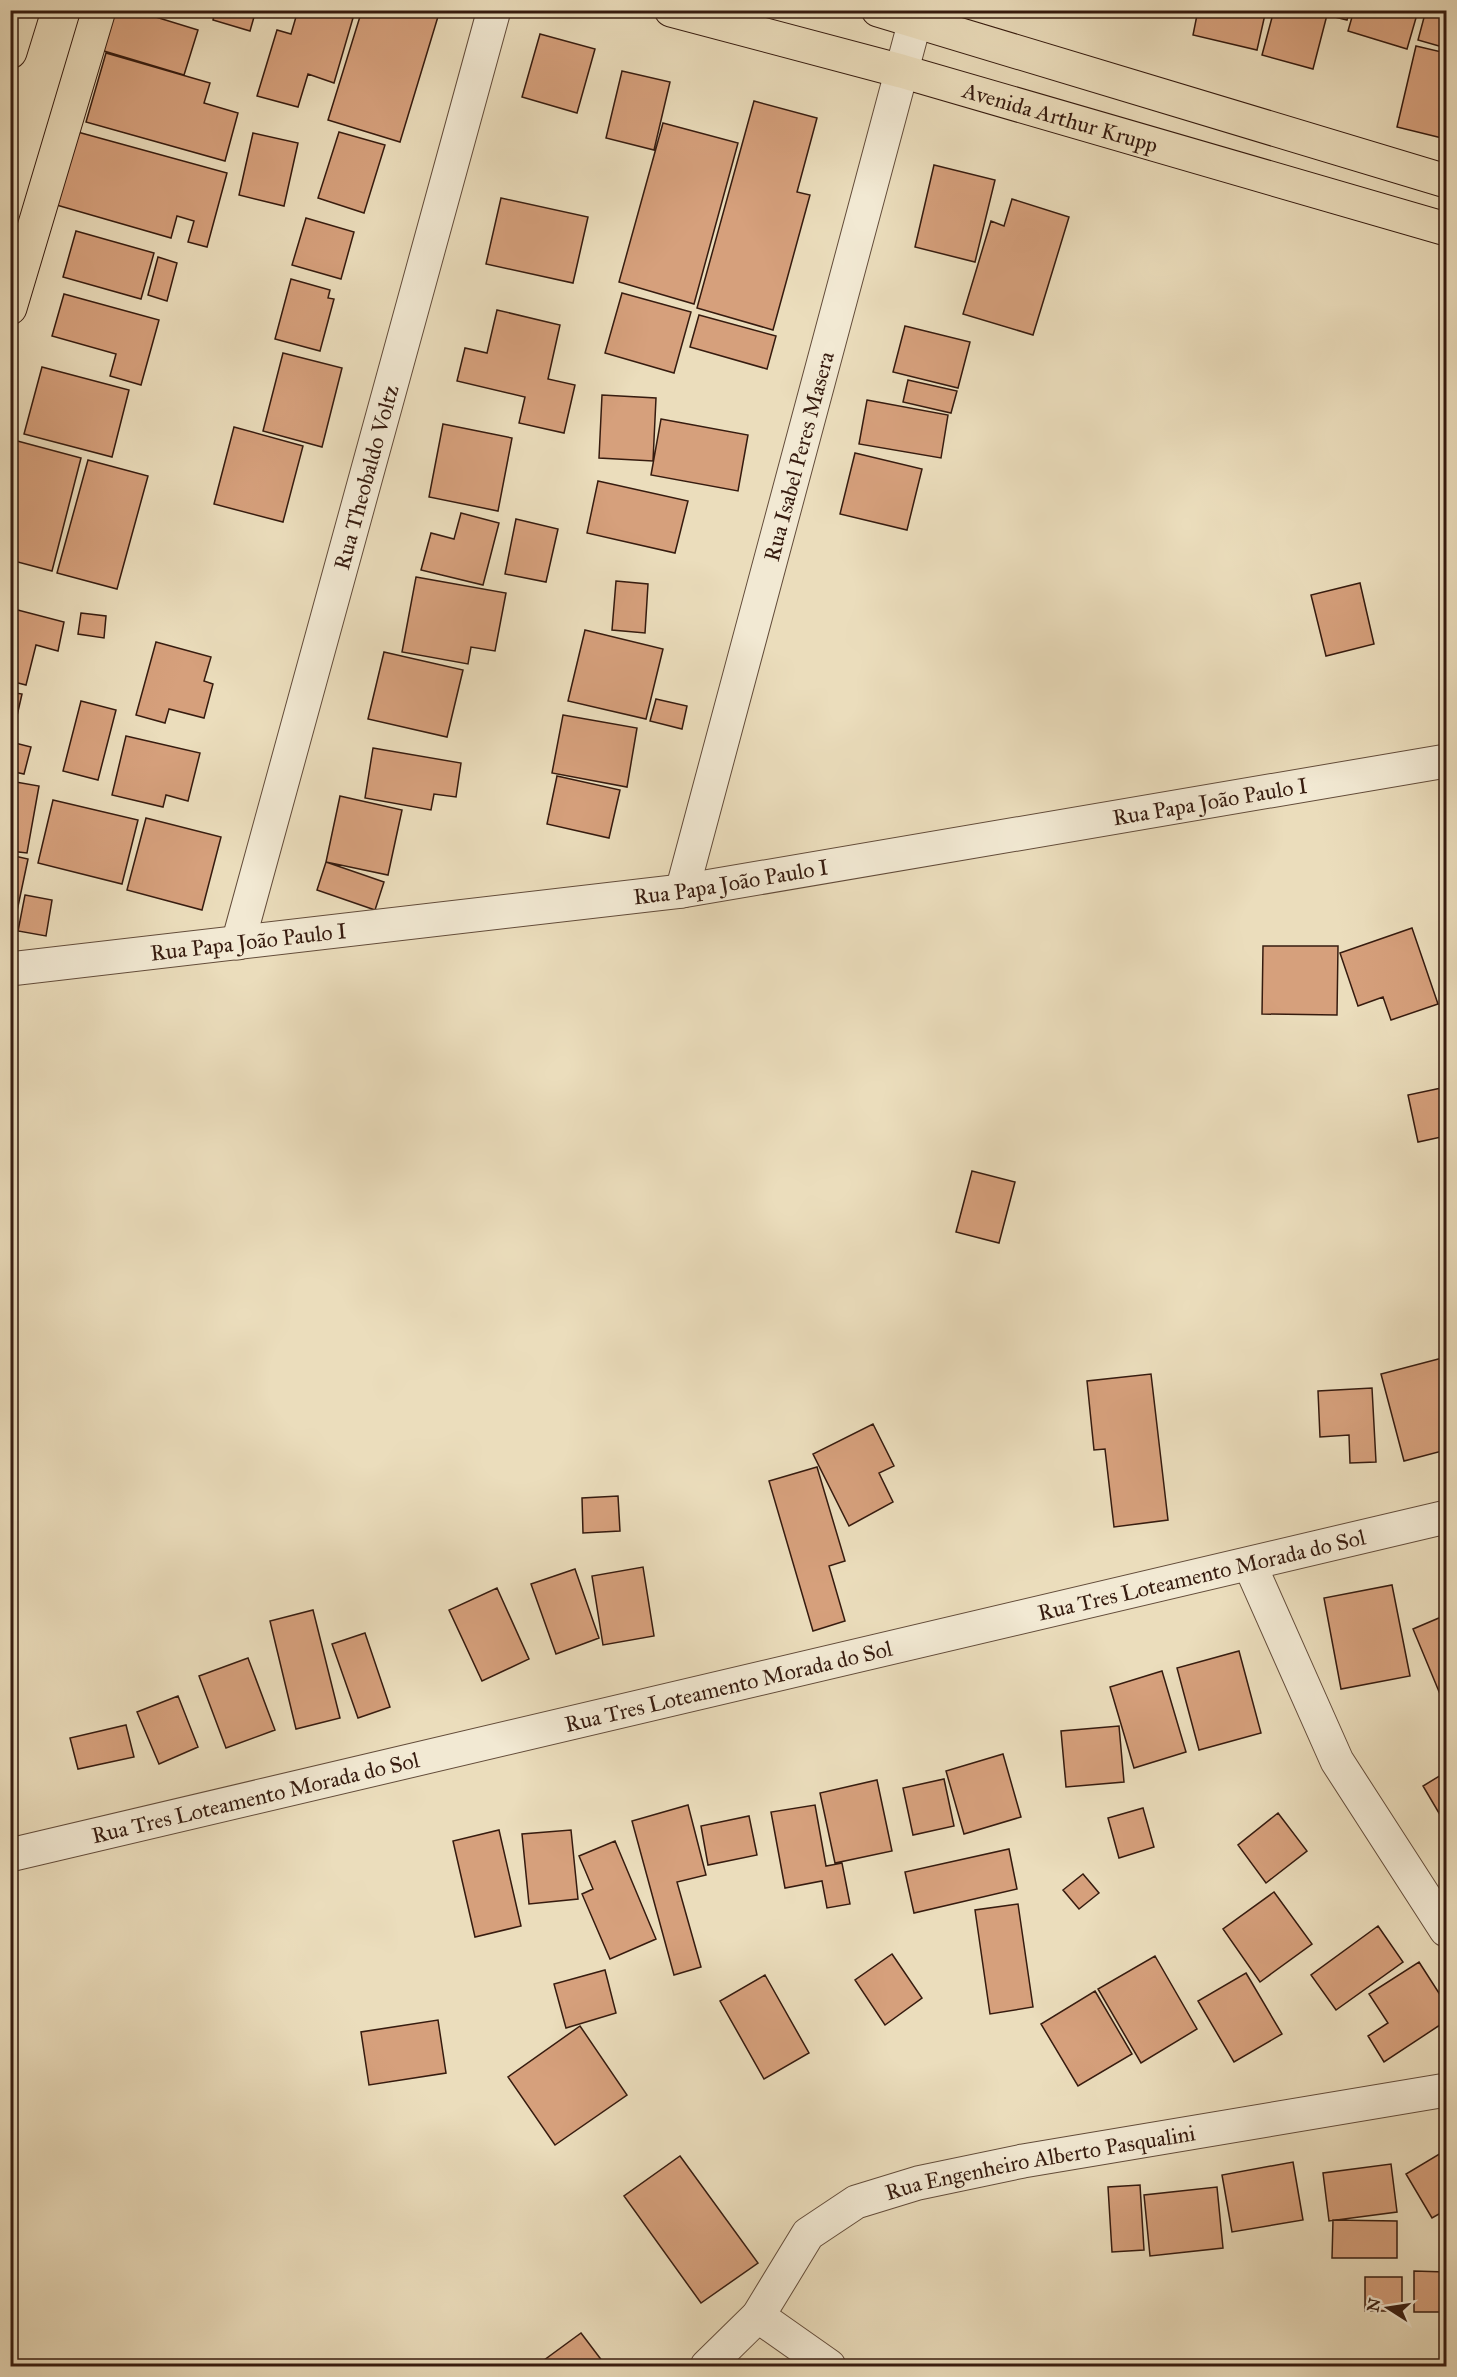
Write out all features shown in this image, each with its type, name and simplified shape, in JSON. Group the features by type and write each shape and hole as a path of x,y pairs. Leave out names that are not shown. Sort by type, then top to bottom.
{"main road":[{"path":"10,52 23,10"},
{"path":"10,308 99,10"},
{"name":"Avenida Arthur Krupp","path":"671,10 901,71 1446,229"},
{"path":"878,10 1446,181"}],"street":[{"name":"Rua Theobaldo Voltz","path":"238,943 494,10"},
{"name":"Rua Isabel Peres Masera","path":"682,891 915,21"},
{"name":"Rua Papa João Paulo I","path":"10,969 682,891 1446,761"},
{"name":"Rua Tres Loteamento Morada do Sol","path":"10,1854 1250,1565 1446,1517"},
{"path":"1250,1565 1338,1761 1446,1930"},
{"name":"Rua Engenheiro Alberto Pasqualini","path":"707,2367 758,2316 808,2234 856,2202 918,2183 1023,2161 1446,2090"},
{"path":"758,2316 829,2367"}],"building":[{"path":"105,10 133,10 198,30 184,75 94,48"},
{"path":"215,10 256,10 250,31 213,20"},
{"path":"298,10 328,10 353,18 334,83 308,74 298,107 257,96 277,30 291,34"},
{"path":"362,10 440,10 400,142 328,120"},
{"path":"1198,10 1266,10 1257,50 1193,35"},
{"path":"1274,10 1350,10 1347,20 1327,15 1313,69 1262,55"},
{"path":"1354,10 1418,11 1407,49 1348,31"},
{"path":"1426,10 1446,10 1446,48 1418,40"},
{"path":"540,34 595,49 577,113 522,97"},
{"path":"1416,46 1446,53 1446,139 1397,127"},
{"path":"106,53 210,83 204,103 238,113 225,161 86,122"},
{"path":"622,71 670,82 654,150 606,138"},
{"path":"754,101 817,118 797,192 810,195 773,330 697,308"},
{"path":"663,123 738,143 694,304 619,282"},
{"path":"74,131 227,173 207,247 188,242 194,221 177,216 171,238 53,204"},
{"path":"339,132 385,145 364,213 318,198"},
{"path":"253,133 298,143 284,206 239,195"},
{"path":"934,165 995,180 975,262 915,247"},
{"path":"501,198 588,217 573,283 486,264"},
{"path":"1012,199 1069,217 1033,335 963,314 991,221 1004,226"},
{"path":"306,218 354,232 341,279 292,265"},
{"path":"76,231 154,253 141,299 63,277"},
{"path":"158,257 177,263 167,301 148,295"},
{"path":"291,279 330,290 328,298 334,299 320,351 275,339"},
{"path":"622,293 691,312 674,373 605,353"},
{"path":"64,294 159,320 141,385 110,376 116,354 52,336"},
{"path":"497,310 560,325 548,379 575,385 564,433 519,423 525,397 457,381 465,348 487,353"},
{"path":"699,315 776,336 767,369 690,347"},
{"path":"905,326 970,342 958,388 893,372"},
{"path":"283,353 342,368 322,447 263,431"},
{"path":"42,367 129,390 112,457 24,434"},
{"path":"908,380 957,391 951,413 903,402"},
{"path":"602,395 656,398 653,461 599,458"},
{"path":"867,400 948,415 941,458 859,444"},
{"path":"661,419 748,435 738,491 651,475"},
{"path":"443,424 512,438 498,511 429,497"},
{"path":"234,427 303,446 283,522 214,504"},
{"path":"10,439 81,458 52,571 10,560"},
{"path":"1441,441 1446,441 1446,483 1444,483"},
{"path":"855,453 922,469 907,530 840,514"},
{"path":"88,460 148,476 117,589 57,573"},
{"path":"598,481 688,501 675,553 587,533"},
{"path":"461,513 499,523 483,585 421,570 431,533 454,539"},
{"path":"516,519 558,529 546,582 505,574"},
{"path":"416,577 506,593 495,651 471,647 468,664 402,652"},
{"path":"616,581 648,584 645,633 612,630"},
{"path":"1360,583 1374,644 1326,656 1311,595"},
{"path":"10,608 64,622 58,651 36,645 26,685 10,681"},
{"path":"81,613 106,616 104,638 78,634"},
{"path":"585,630 663,649 646,719 568,701"},
{"path":"156,642 211,657 204,681 213,684 204,718 169,709 165,723 136,715"},
{"path":"384,652 463,670 447,737 368,719"},
{"path":"10,692 22,694 11,742 31,747 24,774 10,771"},
{"path":"656,699 687,706 682,729 650,721"},
{"path":"81,701 116,710 98,780 63,771"},
{"path":"563,715 637,728 627,787 552,773"},
{"path":"126,736 200,753 188,801 166,795 163,807 112,795"},
{"path":"373,748 461,763 456,797 434,794 431,810 365,798"},
{"path":"557,776 620,790 609,838 547,824"},
{"path":"10,781 39,786 27,853 10,851"},
{"path":"340,796 402,810 388,875 326,862"},
{"path":"53,800 138,820 122,884 38,863"},
{"path":"146,818 221,837 202,910 127,890"},
{"path":"10,855 28,859 17,911 10,909"},
{"path":"326,862 384,882 375,910 317,890"},
{"path":"25,895 52,900 46,936 18,931"},
{"path":"1412,928 1438,1004 1391,1020 1383,997 1358,1006 1340,953"},
{"path":"1263,946 1338,946 1337,1015 1262,1014"},
{"path":"1446,1087 1446,1136 1418,1142 1408,1095"},
{"path":"972,1171 1015,1182 999,1243 956,1232"},
{"path":"1446,1357 1446,1450 1404,1461 1381,1374"},
{"path":"1151,1374 1168,1520 1114,1527 1105,1449 1094,1450 1087,1381"},
{"path":"1372,1388 1376,1462 1350,1463 1349,1435 1320,1437 1318,1391"},
{"path":"873,1424 894,1466 879,1473 893,1502 849,1526 813,1454"},
{"path":"817,1467 845,1561 829,1566 845,1621 813,1631 769,1481"},
{"path":"618,1496 620,1531 583,1533 582,1498"},
{"path":"643,1567 654,1636 603,1645 592,1576"},
{"path":"575,1569 599,1638 556,1654 531,1584"},
{"path":"1392,1585 1410,1676 1341,1689 1324,1598"},
{"path":"497,1588 529,1659 482,1681 449,1610"},
{"path":"313,1610 340,1718 296,1729 270,1621"},
{"path":"1446,1615 1446,1691 1440,1694 1413,1629"},
{"path":"365,1633 390,1707 358,1718 332,1644"},
{"path":"1239,1651 1261,1733 1199,1750 1177,1668"},
{"path":"248,1658 275,1730 226,1748 199,1676"},
{"path":"1162,1671 1186,1752 1134,1768 1110,1687"},
{"path":"178,1696 198,1747 159,1764 137,1712"},
{"path":"126,1725 134,1757 78,1769 70,1738"},
{"path":"1119,1726 1124,1782 1066,1787 1061,1731"},
{"path":"1003,1754 1021,1817 964,1834 946,1771"},
{"path":"1446,1772 1446,1825 1423,1786"},
{"path":"944,1779 954,1826 913,1835 903,1788"},
{"path":"877,1780 892,1851 835,1863 820,1793"},
{"path":"688,1805 706,1875 677,1882 701,1967 674,1975 632,1821"},
{"path":"815,1805 826,1866 842,1863 850,1904 827,1908 822,1881 785,1888 771,1812"},
{"path":"1143,1808 1154,1847 1119,1858 1108,1818"},
{"path":"1278,1813 1307,1851 1266,1883 1238,1845"},
{"path":"749,1816 757,1855 708,1865 701,1826"},
{"path":"499,1830 521,1926 475,1937 453,1841"},
{"path":"571,1830 578,1899 529,1904 522,1834"},
{"path":"615,1841 656,1939 610,1959 582,1894 593,1889 579,1856"},
{"path":"1009,1849 1017,1889 914,1913 905,1872"},
{"path":"1083,1874 1099,1893 1079,1909 1063,1890"},
{"path":"1274,1892 1312,1944 1260,1982 1223,1929"},
{"path":"1018,1904 1033,2007 990,2014 975,1910"},
{"path":"1378,1926 1403,1962 1336,2010 1311,1975"},
{"path":"892,1954 922,1998 885,2025 855,1980"},
{"path":"1155,1956 1197,2029 1141,2063 1098,1989"},
{"path":"1419,1962 1446,2004 1446,2021 1384,2062 1368,2036 1388,2023 1369,1994"},
{"path":"605,1970 616,2013 566,2028 554,1984"},
{"path":"1246,1973 1282,2034 1234,2062 1198,2001"},
{"path":"765,1975 809,2053 764,2079 720,2001"},
{"path":"1095,1991 1132,2054 1078,2086 1041,2024"},
{"path":"438,2020 446,2073 369,2085 361,2032"},
{"path":"580,2026 627,2095 555,2145 508,2077"},
{"path":"1446,2150 1446,2210 1432,2218 1406,2174"},
{"path":"680,2156 758,2263 701,2303 624,2196"},
{"path":"1293,2162 1303,2220 1232,2232 1222,2175"},
{"path":"1391,2164 1397,2212 1329,2221 1323,2173"},
{"path":"1140,2185 1144,2250 1112,2252 1108,2187"},
{"path":"1217,2187 1223,2248 1150,2256 1144,2195"},
{"path":"1333,2220 1397,2221 1397,2258 1332,2258"},
{"path":"1446,2244 1446,2257 1440,2250"},
{"path":"1414,2271 1446,2272 1446,2312 1414,2312"},
{"path":"1365,2277 1402,2277 1402,2311 1365,2311"},
{"path":"581,2333 606,2366 536,2366"}]}
